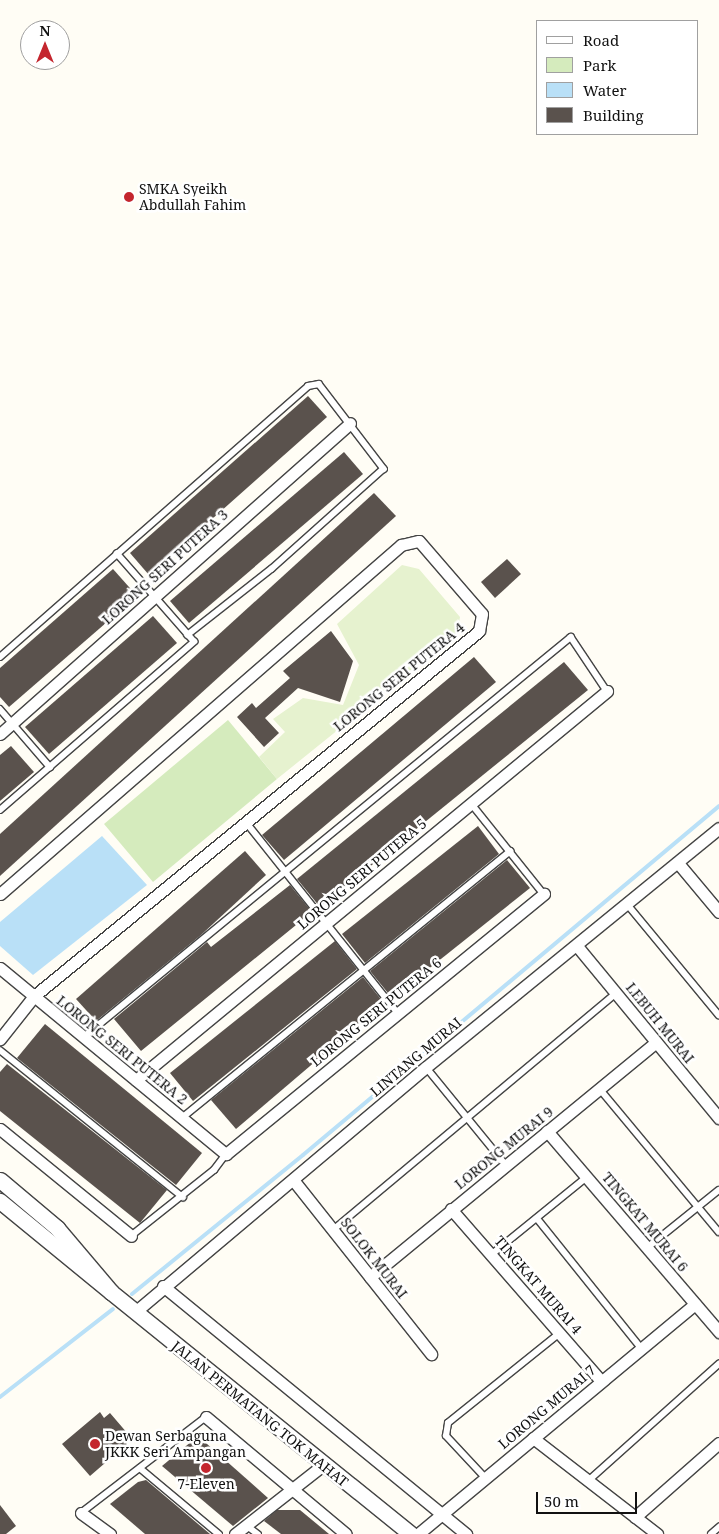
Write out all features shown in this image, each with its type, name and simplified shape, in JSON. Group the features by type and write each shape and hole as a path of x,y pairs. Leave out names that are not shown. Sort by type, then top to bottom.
{"street":[{"name":"LORONG SERI PUTERA 3","path":"0,734 350,423"},
{"name":"LORONG SERI PUTERA 4","path":"0,894 401,545 419,541 482,614 479,631 34,996 0,1039"},
{"name":"LORONG SERI PUTERA 5","path":"136,1080 607,691"},
{"name":"LINTANG MURAI","path":"135,1312 163,1286 294,1181 426,1067 578,946 719,828"},
{"path":"678,863 719,912"},
{"name":"LORONG SERI PUTERA 6","path":"226,1154 544,894"},
{"name":"LEBUH MURAI","path":"578,946 717,1113"},
{"name":"LORONG SERI PUTERA 2","path":"0,968 226,1154"},
{"name":"LORONG MURAI 9","path":"370,1277 656,1042"},
{"path":"0,1129 131,1236"},
{"name":"TINGKAT MURAI 6","path":"548,1131 719,1332"},
{"name":"JALAN PERMATANG TOK MAHAT","path":"0,1180 57,1228 111,1292"},
{"name":"SOLOK MURAI","path":"294,1181 431,1354"},
{"name":"JALAN PERMATANG TOK MAHAT","path":"0,1201 322,1465 411,1534"},
{"name":"TINGKAT MURAI 4","path":"451,1209 601,1381"},
{"path":"163,1286 466,1534"},
{"name":"LORONG MURAI 7","path":"418,1534 695,1304"},
{"path":"206,1417 290,1490 346,1534"},
{"path":"533,1438 657,1534"},
{"path":"635,1517 719,1443"},
{"path":"234,1534 322,1465"},
{"path":"81,1513 110,1534"}],"lane":[{"path":"0,657 308,386 319,384 384,469 272,569 188,635"},
{"path":"0,810 194,642 117,554"},
{"path":"84,1038 284,871 571,637 607,691"},
{"path":"0,709 50,767"},
{"path":"471,803 544,894"},
{"path":"246,822 398,1013"},
{"path":"182,1118 510,851"},
{"path":"628,904 719,1015"},
{"path":"333,1230 616,993"},
{"path":"0,1050 183,1196"},
{"path":"426,1067 506,1165"},
{"path":"600,1089 719,1232"},
{"path":"131,1236 214,1170 226,1154"},
{"path":"491,1255 587,1177"},
{"path":"648,1248 719,1190"},
{"path":"537,1218 641,1348"},
{"path":"485,1478 446,1436 448,1423 560,1333"},
{"path":"588,1481 719,1364"},
{"path":"81,1513 206,1417"},
{"path":"140,1468 219,1534"},
{"path":"246,1525 258,1534"},
{"path":"711,1534 719,1527"}],"green space":[{"path":"402,565 419,569 460,617 457,634 277,779 259,757 285,732 273,719 303,698 343,705 359,665 337,624"},
{"path":"228,720 277,779 153,882 104,824"}],"water":[{"path":"102,836 147,885 33,975 0,946 0,922"}],"building":[{"path":"308,396 327,417 149,575 130,553"},
{"path":"344,452 363,474 189,623 170,601"},
{"path":"374,493 396,516 0,876 0,834"},
{"path":"507,559 521,574 495,598 481,582"},
{"path":"113,569 137,596 9,707 0,697 0,668"},
{"path":"153,616 177,643 49,754 25,727"},
{"path":"331,631 353,661 340,702 298,688 265,718 279,733 264,747 237,717 252,703 256,708 290,678 283,671"},
{"path":"474,657 496,682 284,860 262,835"},
{"path":"564,662 588,690 320,907 297,879"},
{"path":"11,746 34,772 0,801 0,755"},
{"path":"478,826 499,854 365,963 342,934"},
{"path":"245,851 266,875 201,935 96,1021 76,999"},
{"path":"507,860 530,888 392,998 370,971"},
{"path":"290,885 312,912 141,1051 114,1019 207,942 211,947"},
{"path":"335,941 357,969 193,1101 170,1073"},
{"path":"363,977 384,1003 236,1129 211,1100"},
{"path":"45,1024 202,1153 176,1185 17,1058"},
{"path":"7,1064 167,1190 140,1223 0,1111 0,1072"},
{"name":"Dewan Serbaguna JKKK Seri Ampangan","path":"100,1412 104,1418 110,1413 128,1434 122,1439 127,1444 90,1476 62,1444"},
{"path":"198,1436 268,1498 233,1526 162,1466"},
{"path":"146,1480 210,1534 145,1534 110,1504 138,1482"},
{"path":"0,1505 16,1526 6,1534 0,1534"},
{"path":"277,1510 300,1510 329,1534 281,1534 264,1521"}],"waterway":[{"path":"132,1294 303,1155 719,806"},
{"path":"0,1397 113,1309"}],"place":[{"name":"SMKA Syeikh Abdullah Fahim","path":"129,197"},
{"name":"Dewan Serbaguna JKKK Seri Ampangan","path":"95,1444"},
{"name":"7-Eleven","path":"206,1468"}]}
